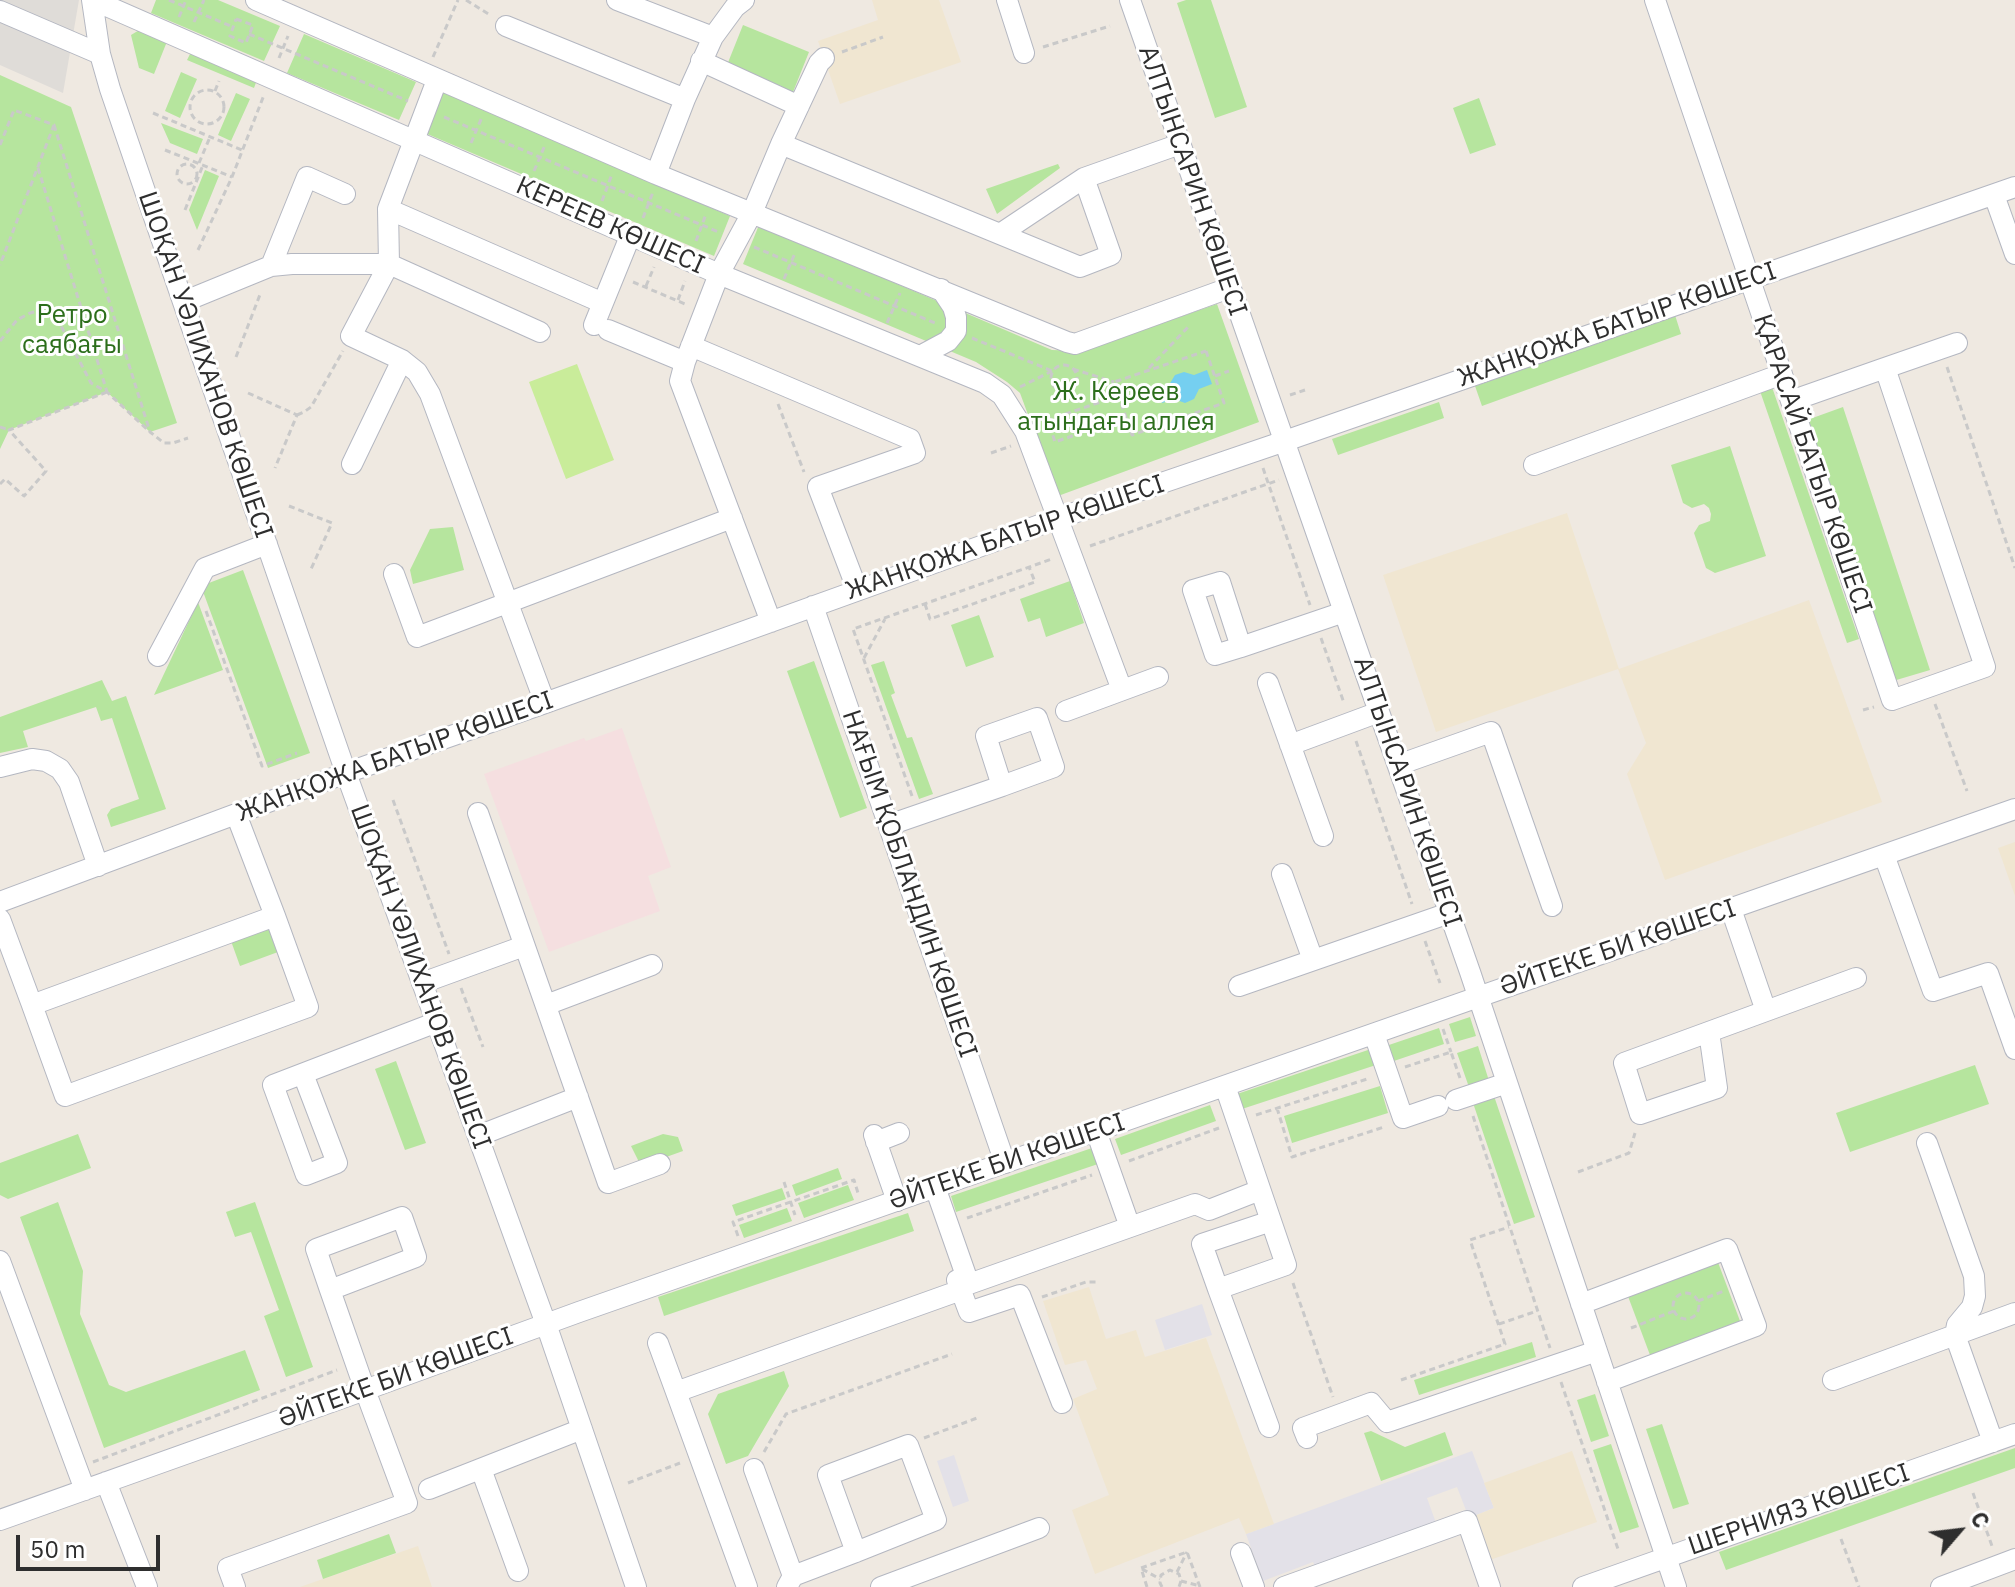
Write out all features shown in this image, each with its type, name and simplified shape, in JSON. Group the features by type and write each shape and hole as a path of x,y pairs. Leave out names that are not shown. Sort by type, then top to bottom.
{"street":[{"name":"ШОҚАН УӘЛИХАНОВ КӨШЕСІ","path":"92,0 100,54 183,302 346,773 546,1324 636,1587"},
{"name":"КЕРЕЕВ КӨШЕСІ","path":"92,0 414,140 635,230 719,274 985,383 1002,395 1025,431 1122,690"},
{"path":"256,0 298,9 434,70 656,179 752,213 1075,344 1229,288"},
{"path":"617,0 713,37"},
{"path":"656,179 701,61 713,37 735,7 744,0"},
{"path":"1007,0 1024,53"},
{"name":"АЛТЫНСАРИН КӨШЕСІ","path":"1130,0 1478,997 1676,1587"},
{"name":"ҚАРАСАЙ БАТЫР КӨШЕСІ","path":"1655,0 1892,700 1928,687"},
{"path":"0,11 100,54"},
{"path":"506,26 685,99"},
{"path":"771,622 680,381 719,274 752,213 781,144 824,58"},
{"path":"701,61 799,106"},
{"path":"434,70 426,109 388,209 389,264 351,336 402,360 417,372 430,394 545,703"},
{"path":"781,144 1080,267 1111,255 1084,178"},
{"path":"1000,234 1084,178 1180,144"},
{"path":"271,266 307,177 345,194"},
{"name":"ЖАНҚОЖА БАТЫР КӨШЕСІ","path":"0,902 346,773 857,589 2015,187"},
{"path":"1994,195 2015,254"},
{"path":"388,209 603,303"},
{"path":"635,230 603,303 601,327 768,378 910,439 915,453 818,487 857,589"},
{"path":"183,302 271,266 389,264 540,332"},
{"path":"920,356 948,341 956,331 953,307 941,289"},
{"path":"1791,401 1949,346"},
{"path":"352,464 402,360"},
{"path":"1885,368 1985,667 1928,687"},
{"path":"1534,465 1782,374"},
{"path":"394,574 417,637 732,518"},
{"path":"158,656 205,568 267,544"},
{"name":"НАҒЫМ ҚОБЛАНДИН КӨШЕСІ","path":"813,606 1005,1163"},
{"path":"1241,647 1344,612"},
{"path":"1066,711 1158,677"},
{"path":"1268,683 1323,836"},
{"path":"1290,745 1379,712"},
{"path":"1398,765 1491,732 1552,906"},
{"path":"0,767 32,759 46,761 60,769 69,782 98,866"},
{"path":"889,825 1002,786"},
{"name":"ӘЙТЕКЕ БИ КӨШЕСІ","path":"0,1520 743,1254 2015,809"},
{"path":"478,813 608,1183 660,1164"},
{"path":"0,919 65,1096 308,1007 236,814"},
{"path":"1884,855 1933,991 1988,973 2015,1049"},
{"path":"1282,874 1313,960"},
{"path":"1731,909 1766,1011"},
{"path":"1239,986 1449,913"},
{"path":"32,1005 275,916"},
{"path":"422,983 524,946"},
{"path":"546,1005 652,965"},
{"path":"1709,1032 1717,1088 1640,1114 1624,1063 1856,978"},
{"path":"303,1074 337,1163 306,1175 273,1085 437,1022"},
{"path":"1374,1034 1403,1118 1507,1083"},
{"path":"1218,1289 1286,1265 1225,1086"},
{"path":"478,1136 578,1097"},
{"path":"1096,1131 1130,1227"},
{"path":"897,1201 875,1138 899,1133"},
{"path":"1927,1143 1974,1276 1972,1307 1957,1325 1955,1335 1993,1442"},
{"path":"930,1189 948,1225 969,1284 1195,1204 1209,1210 1260,1190"},
{"path":"930,1189 969,1312 1020,1295 1062,1403"},
{"path":"235,1587 228,1568 407,1503 365,1390 356,1363 330,1290 316,1249 402,1217 416,1257 330,1290"},
{"path":"1269,1427 1202,1244 1271,1221"},
{"path":"1581,1304 1727,1249 1756,1326 1607,1382"},
{"path":"0,1261 85,1490"},
{"path":"676,1392 961,1290"},
{"path":"1833,1380 2015,1313"},
{"path":"658,1343 747,1587"},
{"path":"1307,1438 1303,1428 1371,1403 1387,1422 1597,1351"},
{"path":"429,1489 582,1429"},
{"name":"ШЕРНИЯЗ КӨШЕСІ","path":"1583,1587 2015,1434"},
{"path":"754,1469 790,1582 936,1520 908,1445 828,1475 856,1552"},
{"path":"481,1469 518,1571"},
{"path":"106,1482 147,1587"},
{"path":"1284,1587 1320,1581 1467,1521 1490,1587"},
{"path":"881,1587 1039,1528"},
{"path":"1241,1553 1254,1587"},
{"path":"1941,1587 2007,1562"}],"path":[{"path":"169,0 233,27"},
{"path":"176,24 186,0"},
{"path":"191,30 204,0"},
{"path":"434,70 458,0"},
{"path":"466,0 506,26"},
{"path":"198,250 232,177 298,9"},
{"path":"236,19 253,25 246,43 230,36 233,27 236,19"},
{"path":"1024,53 1110,26"},
{"path":"249,34 1052,371"},
{"path":"824,58 883,37"},
{"path":"215,91 219,81"},
{"path":"203,90 215,91 223,100 221,117 211,124 201,123 192,116 191,100 203,90"},
{"path":"0,145 14,110 54,125"},
{"path":"467,151 485,110"},
{"path":"153,113 243,150"},
{"path":"197,131 201,123"},
{"path":"0,265 54,125"},
{"path":"54,125 150,432"},
{"path":"185,210 210,137"},
{"path":"531,179 549,138"},
{"path":"165,150 232,177"},
{"path":"190,162 197,178 193,183 180,182 176,178 180,166 190,162"},
{"path":"600,208 615,167"},
{"path":"38,168 107,392"},
{"path":"635,230 656,179"},
{"path":"694,248 708,207"},
{"path":"783,281 795,252"},
{"path":"645,288 655,264"},
{"path":"236,357 271,266"},
{"path":"614,274 704,313"},
{"path":"677,301 687,277"},
{"path":"887,324 903,286"},
{"path":"0,341 17,320 39,311 50,313 59,322 91,383 107,392 164,443 188,438"},
{"path":"1146,371 1197,318"},
{"path":"275,468 297,415 311,407 351,336"},
{"path":"1949,346 2015,568"},
{"path":"1002,395 1061,365 1114,382 1206,351 1224,403 1132,435 1114,382"},
{"path":"1052,371 1050,378 1053,386 1064,392 1075,385 1077,377 1073,369"},
{"path":"1215,376 1229,371"},
{"path":"768,378 803,471 818,487"},
{"path":"1290,395 1305,390"},
{"path":"9,430 107,392"},
{"path":"248,393 297,415"},
{"path":"1118,396 1048,420 1055,442 1126,417"},
{"path":"1158,426 1194,431"},
{"path":"0,427 9,430 46,471 24,496 5,479 0,484"},
{"path":"1261,462 1268,484"},
{"path":"289,506 332,523 311,569"},
{"path":"925,604 930,619 1035,582 1029,567"},
{"path":"204,606 262,766 297,753"},
{"path":"864,658 886,617"},
{"path":"853,629 919,815"},
{"path":"1928,687 1967,791"},
{"path":"393,800 483,1047"},
{"path":"948,1225 1237,1121 1451,1052 1453,1101 1509,1227 1619,1552"},
{"path":"1277,1108 1292,1157 1396,1123"},
{"path":"1259,1114 1262,1122"},
{"path":"1578,1172 1629,1153 1640,1114"},
{"path":"743,1254 733,1222 854,1180 864,1212"},
{"path":"784,1182 791,1202"},
{"path":"1401,1380 1505,1344 1470,1240 1509,1227"},
{"path":"1286,1265 1340,1415"},
{"path":"1023,1304 1086,1282 1096,1282"},
{"path":"1698,1301 1740,1284"},
{"path":"1680,1293 1689,1293 1698,1301 1698,1309 1690,1318 1682,1318 1674,1311 1674,1300 1680,1293"},
{"path":"1499,1324 1537,1311"},
{"path":"1631,1328 1674,1311"},
{"path":"754,1469 786,1414 952,1354"},
{"path":"77,1468 356,1363"},
{"path":"908,1445 977,1418"},
{"path":"628,1483 699,1456"},
{"path":"1973,1493 2007,1562"},
{"path":"1841,1539 1859,1587"},
{"path":"1141,1568 1187,1552"},
{"path":"1177,1572 1187,1552"},
{"path":"1187,1552 1200,1586"},
{"path":"1163,1560 1167,1571"},
{"path":"1141,1568 1160,1579 1162,1587"},
{"path":"1141,1568 1147,1587"},
{"path":"1167,1571 1177,1572"},
{"path":"1160,1579 1167,1571"},
{"path":"1177,1572 1181,1581 1179,1587"},
{"path":"1181,1581 1200,1586"}],"shaded area":[{"path":"0,0 79,0 63,93 0,65"},
{"path":"872,0 939,0 961,62 840,104 818,41 878,20"},
{"path":"1567,513 1619,669 1809,600 1882,802 1665,880 1627,774 1646,743 1618,669 1436,732 1383,575"},
{"path":"622,728 671,867 648,876 660,911 549,952 484,774 584,738 586,741"},
{"path":"2015,842 2015,896 1998,848"},
{"path":"1089,1287 1106,1339 1136,1330 1145,1357 1206,1338 1274,1524 1246,1534 1239,1518 1095,1574 1072,1510 1109,1495 1073,1399 1097,1389 1086,1360 1065,1365 1043,1301"},
{"path":"1202,1304 1212,1335 1165,1350 1155,1320"},
{"path":"1472,1451 1494,1508 1469,1518 1457,1487 1427,1498 1436,1523 1263,1581 1246,1534"},
{"path":"1572,1451 1597,1522 1490,1560 1474,1516 1494,1508 1484,1483"},
{"path":"954,1455 969,1501 953,1507 937,1461"},
{"path":"418,1546 432,1587 300,1587"}],"green space":[{"path":"156,0 218,0 280,26 264,61 151,13"},
{"path":"1211,0 1247,107 1215,118 1177,3"},
{"path":"743,25 809,52 793,92 727,65"},
{"path":"141,29 168,39 154,74 139,68 131,35"},
{"path":"304,34 416,82 399,120 287,73"},
{"path":"192,50 258,77 254,88 187,60"},
{"path":"181,72 197,79 180,118 165,111"},
{"name":"Ретро саябағы","path":"0,75 71,107 177,423 150,432 107,392 9,430 0,449"},
{"path":"443,92 730,216 714,256 425,133"},
{"path":"236,93 250,99 231,141 218,135"},
{"path":"1479,98 1496,145 1470,154 1453,108"},
{"path":"161,123 203,139 197,154 170,143"},
{"path":"1058,164 1060,168 997,214 986,189"},
{"path":"205,170 219,176 197,230 189,210"},
{"name":"Ж. Кереев атындағы аллея","path":"759,225 1052,350 1081,351 1217,304 1259,422 1058,496 1020,393 976,362 743,264"},
{"path":"1675,315 1681,334 1482,406 1475,386"},
{"path":"577,364 614,460 566,479 529,382"},
{"path":"1772,387 1859,639 1847,643 1760,391"},
{"path":"1439,402 1444,418 1338,455 1332,439"},
{"path":"1843,407 1930,670 1893,681 1807,420"},
{"path":"1730,446 1766,556 1715,573 1706,568 1694,533 1699,525 1710,521 1709,508 1704,504 1692,508 1683,503 1671,465"},
{"path":"453,527 464,570 413,584 410,570 430,529"},
{"path":"243,570 310,753 268,768 201,586"},
{"path":"1070,581 1084,623 1046,637 1040,618 1028,622 1020,599"},
{"path":"198,602 223,670 154,695"},
{"path":"979,615 994,657 966,667 951,625"},
{"path":"814,661 867,808 840,818 787,671"},
{"path":"884,661 895,693 891,695 907,738 912,737 933,794 919,799 871,665"},
{"path":"102,680 112,701 126,696 166,809 111,827 107,815 111,809 139,799 112,718 101,721 96,707 23,731 28,747 0,753 0,717"},
{"path":"269,927 278,952 240,966 231,941"},
{"path":"1470,1017 1476,1036 1455,1042 1449,1024"},
{"path":"1439,1028 1444,1044 1388,1063 1383,1047"},
{"path":"1478,1046 1490,1084 1470,1090 1457,1053"},
{"path":"1371,1049 1376,1065 1242,1109 1237,1094"},
{"path":"396,1061 426,1143 405,1150 375,1069"},
{"path":"1975,1065 1989,1104 1850,1152 1836,1113"},
{"path":"1380,1086 1388,1113 1292,1143 1284,1116"},
{"path":"1493,1093 1535,1217 1514,1224 1472,1100"},
{"path":"1210,1105 1216,1121 1121,1155 1115,1139"},
{"path":"78,1134 91,1168 8,1199 0,1195 0,1163"},
{"path":"663,1134 678,1137 683,1151 641,1166 631,1146"},
{"path":"1092,1148 1098,1164 956,1212 951,1196"},
{"path":"838,1168 842,1179 796,1196 792,1185"},
{"path":"848,1185 854,1200 804,1218 798,1203"},
{"path":"782,1188 786,1199 736,1216 732,1205"},
{"path":"58,1202 83,1271 80,1314 109,1385 126,1392 245,1350 260,1390 104,1448 20,1217"},
{"path":"255,1202 313,1367 286,1377 264,1316 279,1310 251,1232 235,1237 226,1212"},
{"path":"787,1208 792,1221 744,1238 739,1225"},
{"path":"908,1213 914,1231 664,1316 658,1297"},
{"path":"1716,1257 1740,1321 1650,1355 1626,1291"},
{"path":"1532,1342 1536,1357 1419,1395 1414,1380"},
{"path":"784,1371 789,1386 748,1456 726,1464 708,1414 718,1394"},
{"path":"1595,1394 1609,1436 1591,1442 1577,1400"},
{"path":"1662,1424 1689,1504 1673,1509 1646,1429"},
{"path":"1371,1431 1405,1447 1445,1432 1453,1455 1381,1481 1364,1433"},
{"path":"1611,1444 1639,1527 1620,1533 1593,1450"},
{"path":"2015,1448 2015,1468 1726,1570 1719,1552"},
{"path":"389,1534 396,1553 323,1579 317,1560"}],"water":[{"path":"1207,370 1212,384 1199,389 1194,399 1185,403 1174,399 1162,403 1157,390 1169,385 1175,375 1184,372 1194,375"}]}
